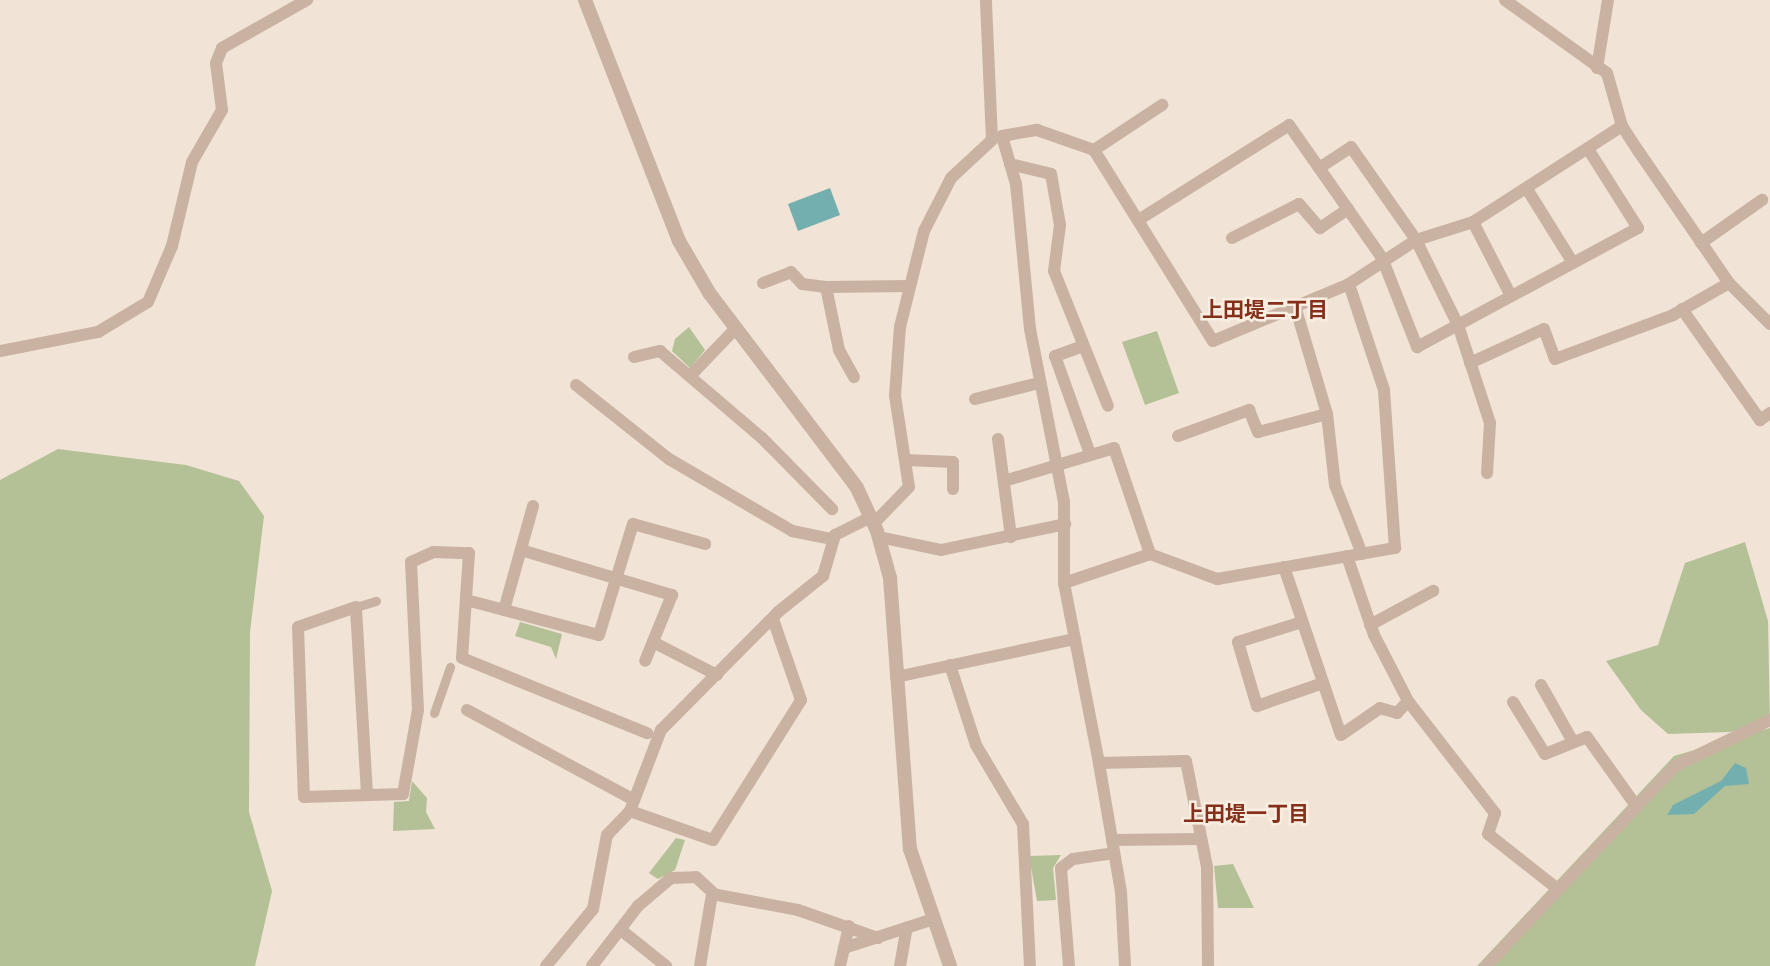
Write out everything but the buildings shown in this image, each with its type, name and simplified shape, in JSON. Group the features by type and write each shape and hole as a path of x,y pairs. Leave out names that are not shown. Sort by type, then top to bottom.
{"street":[{"path":"0,351 99,332 148,302 172,246 192,162 222,110 216,64 222,48 307,0"},
{"path":"585,0 679,241 735,329 857,488 874,518 890,579 909,849 950,966"},
{"path":"576,385 669,459 792,531 832,539 874,518 909,487 895,396 908,286 945,189 973,153 992,140 986,0"},
{"path":"1505,0 1597,68 1616,88 1622,127 1729,283 1770,324"},
{"path":"1597,68 1608,0"},
{"path":"1094,150 1162,106"},
{"path":"1140,219 1289,125 1382,258 1417,346 1638,228 1588,149"},
{"path":"1125,966 1113,846 1064,583 1065,524 1035,360 1010,164 1002,136 1014,131 1064,135 1094,150 1140,219 1213,341 1349,284 1382,258 1416,240 1473,222 1622,127"},
{"path":"1319,168 1351,147 1416,240 1458,325 1490,423 1487,473"},
{"path":"1010,164 1051,173 1060,225 1054,271 1108,406"},
{"path":"1527,189 1573,263"},
{"path":"1701,243 1762,200"},
{"path":"1232,239 1299,204 1320,229 1348,209"},
{"path":"1473,222 1511,296"},
{"path":"763,283 791,272 802,284 826,287 908,286"},
{"path":"1470,363 1544,329 1555,359 1682,309 1729,283"},
{"path":"1064,583 1150,554 1217,579 1395,548 1384,390 1349,284"},
{"path":"826,287 839,350 854,377"},
{"path":"1295,306 1327,414 1335,485 1362,554"},
{"path":"1682,309 1760,421 1770,413"},
{"path":"690,376 735,329"},
{"path":"1035,360 1083,346"},
{"path":"634,357 660,351 832,509"},
{"path":"1055,356 1090,454"},
{"path":"975,399 1039,383"},
{"path":"1178,436 1249,410 1258,432 1327,414"},
{"path":"998,439 1012,537"},
{"path":"1004,481 1114,448 1150,554"},
{"path":"906,460 953,462 953,489"},
{"path":"504,610 533,506"},
{"path":"470,601 599,635 634,524 705,544"},
{"path":"879,537 941,550 1065,524"},
{"path":"546,966 593,909 607,835 631,805 661,730 772,619 822,576 832,539"},
{"path":"521,550 672,595 645,661"},
{"path":"376,601 298,627 304,797 403,794 418,710 407,591 411,562 433,552 469,553 470,601 456,662 434,713"},
{"path":"1347,556 1370,625 1408,701 1495,814 1488,834 1559,890"},
{"path":"1284,568 1341,735 1380,708 1397,713 1408,701"},
{"path":"1370,625 1433,591"},
{"path":"356,607 367,794"},
{"path":"467,710 631,805 713,840 801,700 772,619"},
{"path":"1302,622 1238,642 1257,706 1323,682"},
{"path":"896,677 1074,639"},
{"path":"653,642 717,675"},
{"path":"456,662 647,733"},
{"path":"950,665 976,745 1023,824 1030,966"},
{"path":"1541,685 1572,740"},
{"path":"1513,702 1545,754 1572,740 1587,737 1637,807"},
{"path":"1486,966 1675,766 1770,720"},
{"path":"1099,763 1186,761 1201,839 1208,966"},
{"path":"1069,966 1061,869 1073,859 1113,846 1201,839"},
{"path":"592,966 650,894 679,875 696,877 715,895 849,926 878,938"},
{"path":"700,966 715,895"},
{"path":"844,948 934,919"},
{"path":"839,966 849,926"},
{"path":"900,966 907,928"},
{"path":"621,930 666,966"}],"green space":[{"path":"689,327 705,350 690,368 672,351 675,339"},
{"path":"1157,331 1179,393 1145,405 1122,342"},
{"path":"58,449 186,465 239,481 264,516 250,632 249,812 272,891 255,966 0,966 0,480"},
{"path":"1745,542 1768,621 1770,723 1730,732 1668,734 1641,710 1606,661 1658,645 1685,563"},
{"path":"520,622 562,634 556,659 551,647 515,636"},
{"path":"1770,728 1770,966 1477,966 1674,756"},
{"path":"412,781 427,798 426,812 435,829 393,831 394,802 409,801"},
{"path":"676,838 685,840 675,870 658,879 649,873"},
{"path":"1061,855 1053,868 1056,900 1037,901 1029,856"},
{"path":"1233,864 1254,908 1218,908 1214,866"}],"water":[{"path":"830,188 840,215 798,231 788,204"},
{"path":"1735,763 1746,768 1749,784 1725,786 1694,814 1667,815 1673,805 1721,781"}],"district":[{"name":"上田堤二丁目","path":"1265,311"},
{"name":"上田堤一丁目","path":"1246,815"}]}
